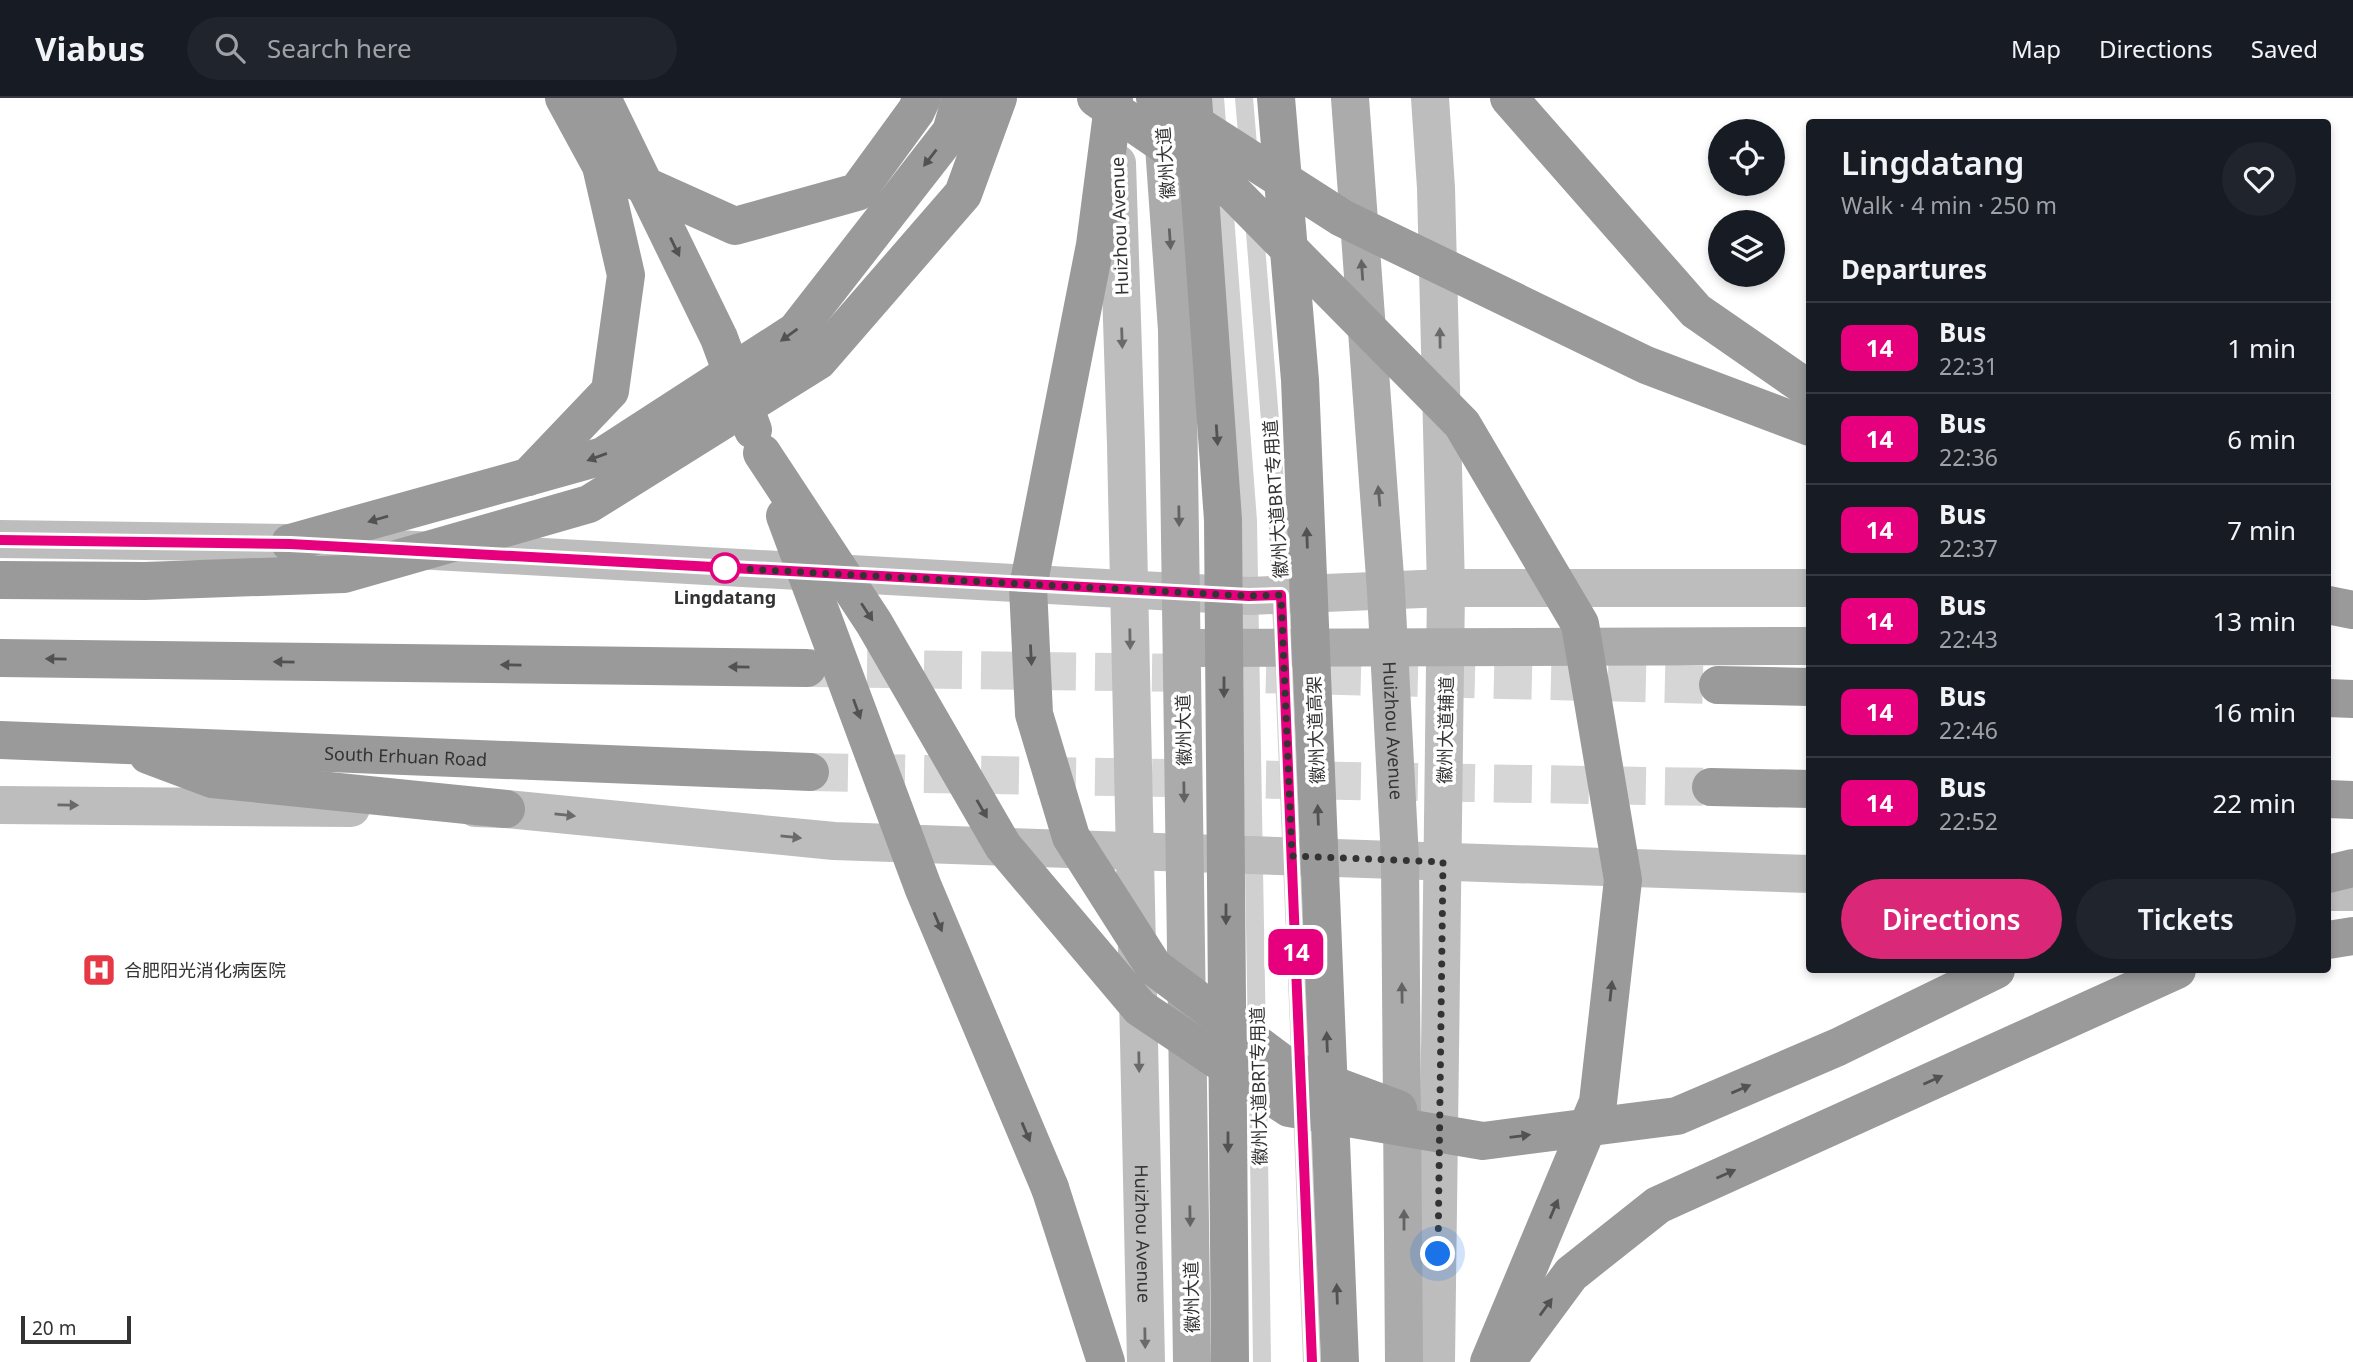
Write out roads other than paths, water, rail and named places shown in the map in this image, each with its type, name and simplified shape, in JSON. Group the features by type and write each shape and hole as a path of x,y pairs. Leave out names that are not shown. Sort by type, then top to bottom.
{"highway":[{"path":"528,477 610,391 626,275 601,166 564,98"},
{"path":"602,98 719,338 923,887 1049,1188 1106,1362"},
{"path":"601,166 735,226 857,192 916,111 922,98"},
{"path":"290,544 603,456 796,331 951,132 961,98"},
{"path":"0,580 145,581 344,574 589,504 818,361 962,194 998,98"},
{"path":"1096,98 1233,192 1462,424 1580,624 1623,880 1598,1102 1489,1362"},
{"path":"1114,98 1095,245 1028,587 1034,714 1071,836 1154,967 1290,1069 1483,1141"},
{"path":"1158,98 1342,218 1646,365 1806,425"},
{"path":"1193,98 1223,520 1230,1362"},
{"name":"徽州大道高架","path":"1276,98 1300,380 1340,1362"},
{"path":"1509,98 1696,312 1806,387"},
{"path":"762,453 874,623 1003,846 1140,1007 1289,1108 1483,1141 1678,1116 1838,1047 1990,973"},
{"path":"2331,606 2353,610"},
{"path":"0,658 807,668"},
{"path":"1718,685 1806,687"},
{"path":"2331,698 2353,699"},
{"name":"South Erhuan Road","path":"0,740 810,772"},
{"path":"116,743 212,779 506,809"},
{"path":"1711,787 1806,789"},
{"path":"2331,799 2353,800"},
{"path":"2331,873 2353,869"},
{"path":"2331,940 2353,936"},
{"path":"1506,1362 1571,1274 1658,1205 2170,973"}],"main road":[{"name":"Huizhou Avenue","path":"1114,98 1129,590 1146,1362"},
{"name":"徽州大道","path":"1158,98 1177,330 1192,1362"},
{"name":"Huizhou Avenue","path":"1350,98 1386,591 1400,859 1404,1362"},
{"name":"徽州大道辅道","path":"1430,98 1436,188 1446,588 1436,1362"},
{"path":"0,540 290,544 1265,596 1446,588 1806,588"},
{"path":"2331,596 2353,596"},
{"path":"1181,648 1806,646"},
{"path":"0,805 506,809 834,841 1806,874"},
{"path":"2331,892 2353,892"}],"lane":[{"name":"徽州大道BRT专用道","path":"1215,98 1247,508 1265,596 1267,648 1292,856 1312,1362"},
{"name":"徽州大道BRT专用道","path":"1244,98 1277,508 1265,596 1267,648 1254,855 1262,1362"}],"tunnel":[{"path":"810,668 1256,674 1718,685"},
{"path":"810,772 1711,787"}],"place":[{"name":"Lingdatang","path":"725,568"},
{"name":"合肥阳光消化病医院","path":"99,970"}]}
